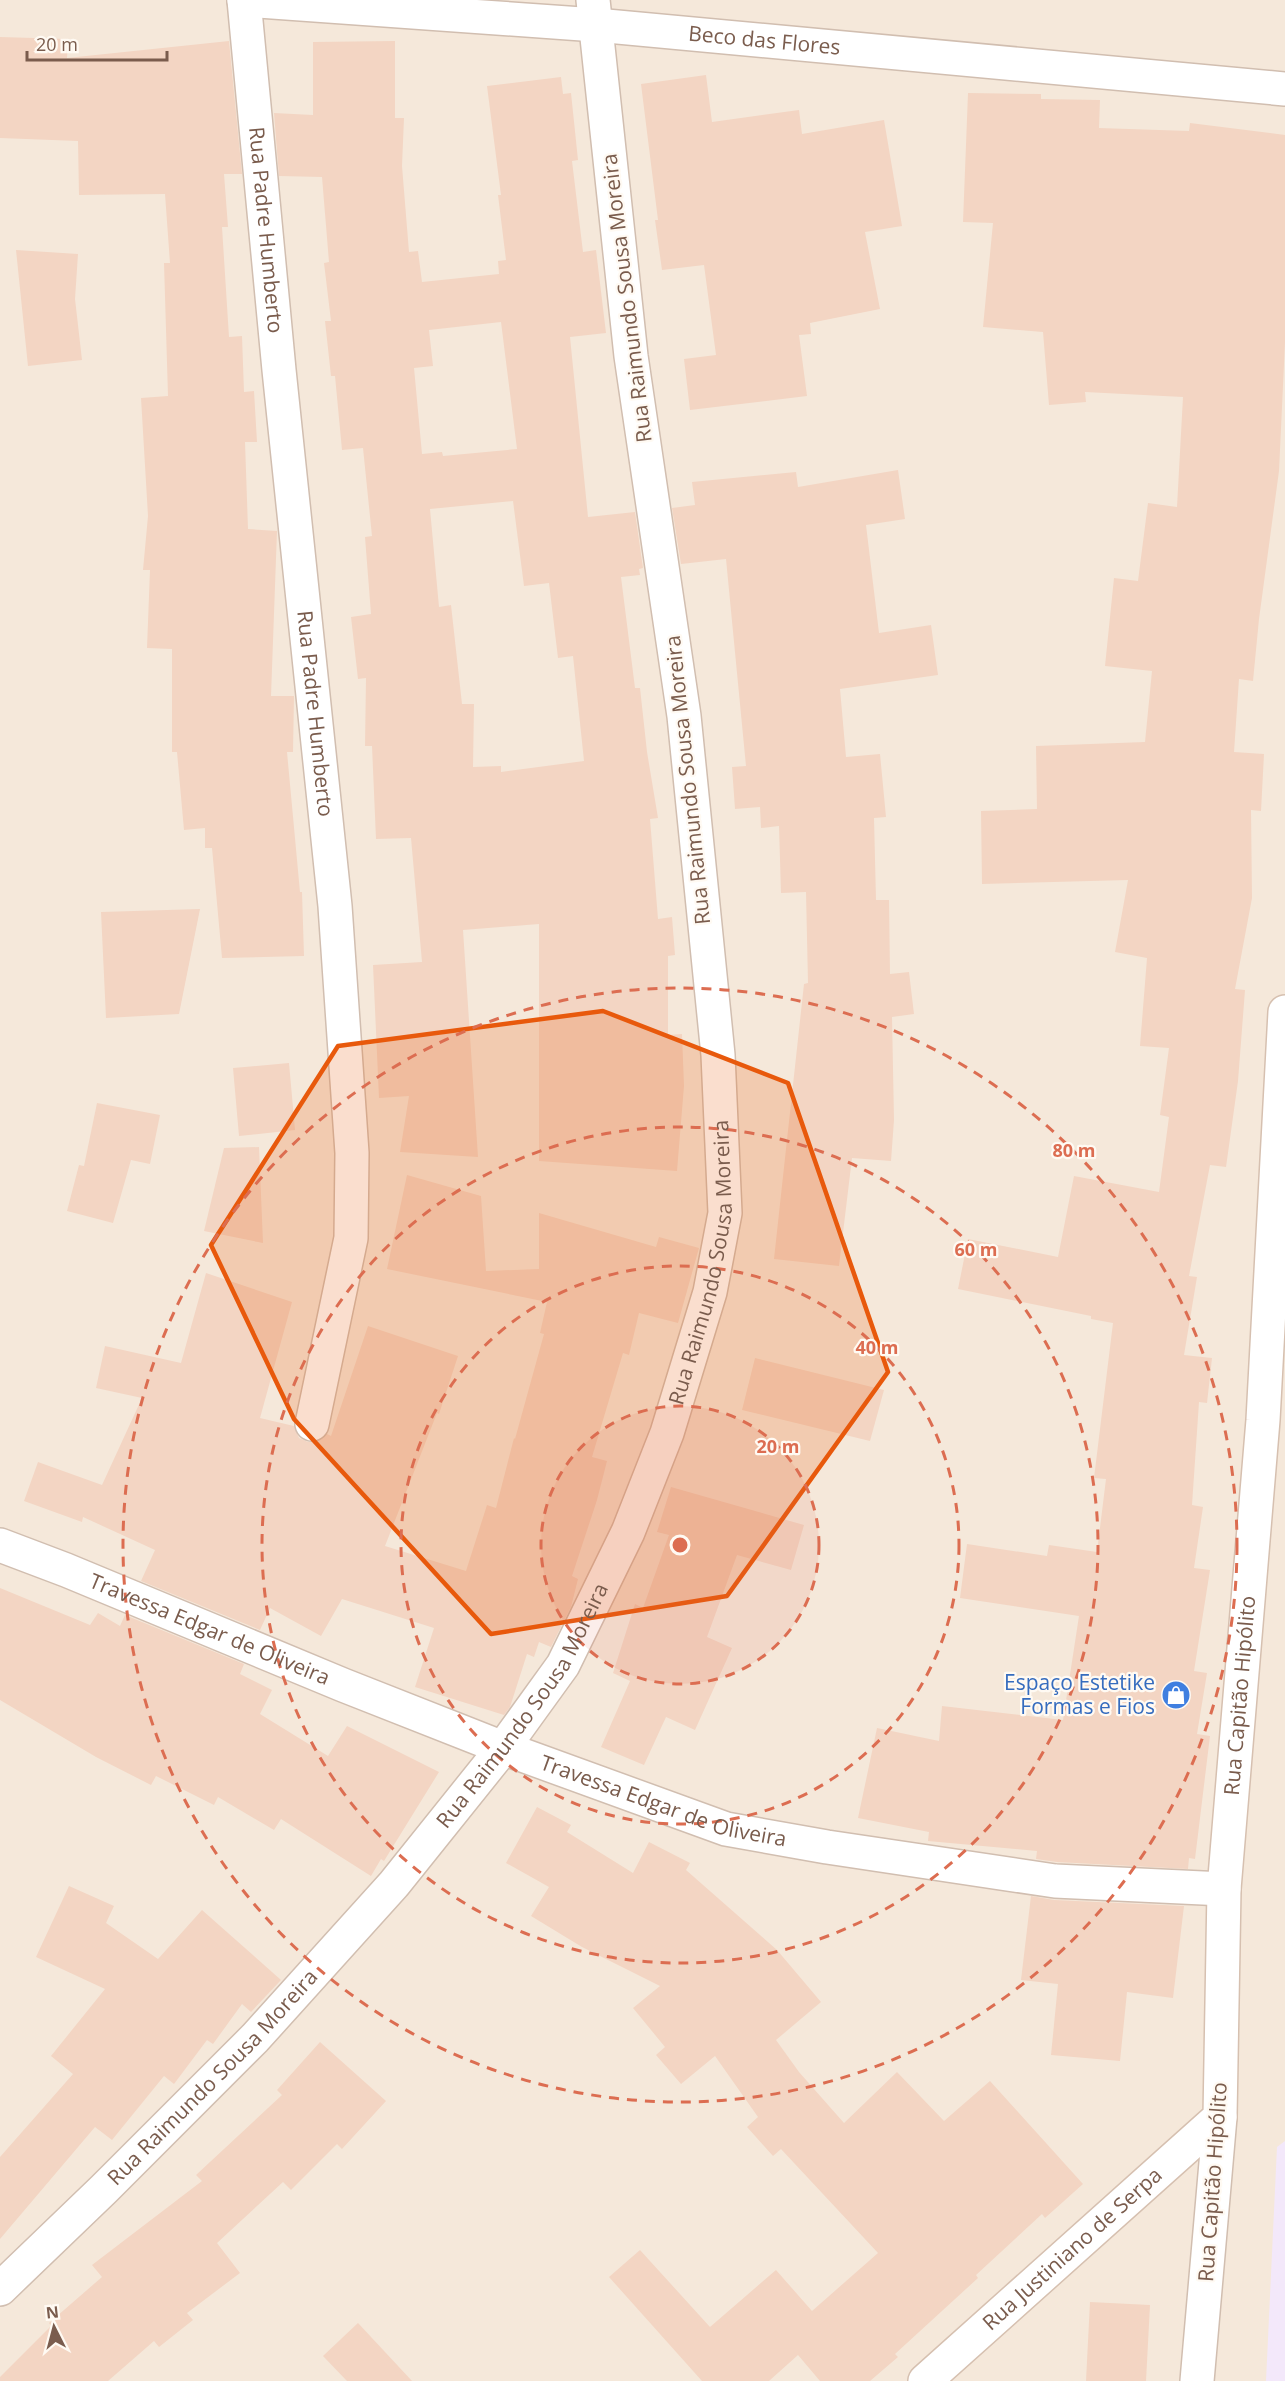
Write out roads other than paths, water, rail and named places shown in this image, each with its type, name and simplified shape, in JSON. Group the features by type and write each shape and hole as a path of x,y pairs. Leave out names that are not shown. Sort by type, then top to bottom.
{"street":[{"name":"Beco das Flores","path":"244,0 594,12 1285,89"},
{"name":"Rua Padre Humberto","path":"244,0 279,370 335,906 352,1153 351,1238 312,1424"},
{"name":"Rua Raimundo Sousa Moreira","path":"0,2289 255,2038 394,1884 503,1748 563,1665 628,1532 667,1433 706,1303 725,1213 718,1055 684,716 631,356 594,12"},
{"name":"Rua Capitão Hipólito","path":"1197,2381 1220,2117 1224,1889 1263,1420 1285,1012"},
{"name":"Travessa Edgar de Oliveira","path":"0,1545 503,1748 726,1829 827,1847 1055,1881 1224,1889"},
{"name":"Rua Justiniano de Serpa","path":"925,2381 1220,2117"}],"place":[{"name":"Espaço Estetike Formas e Fios","path":"1176,1695"}]}
